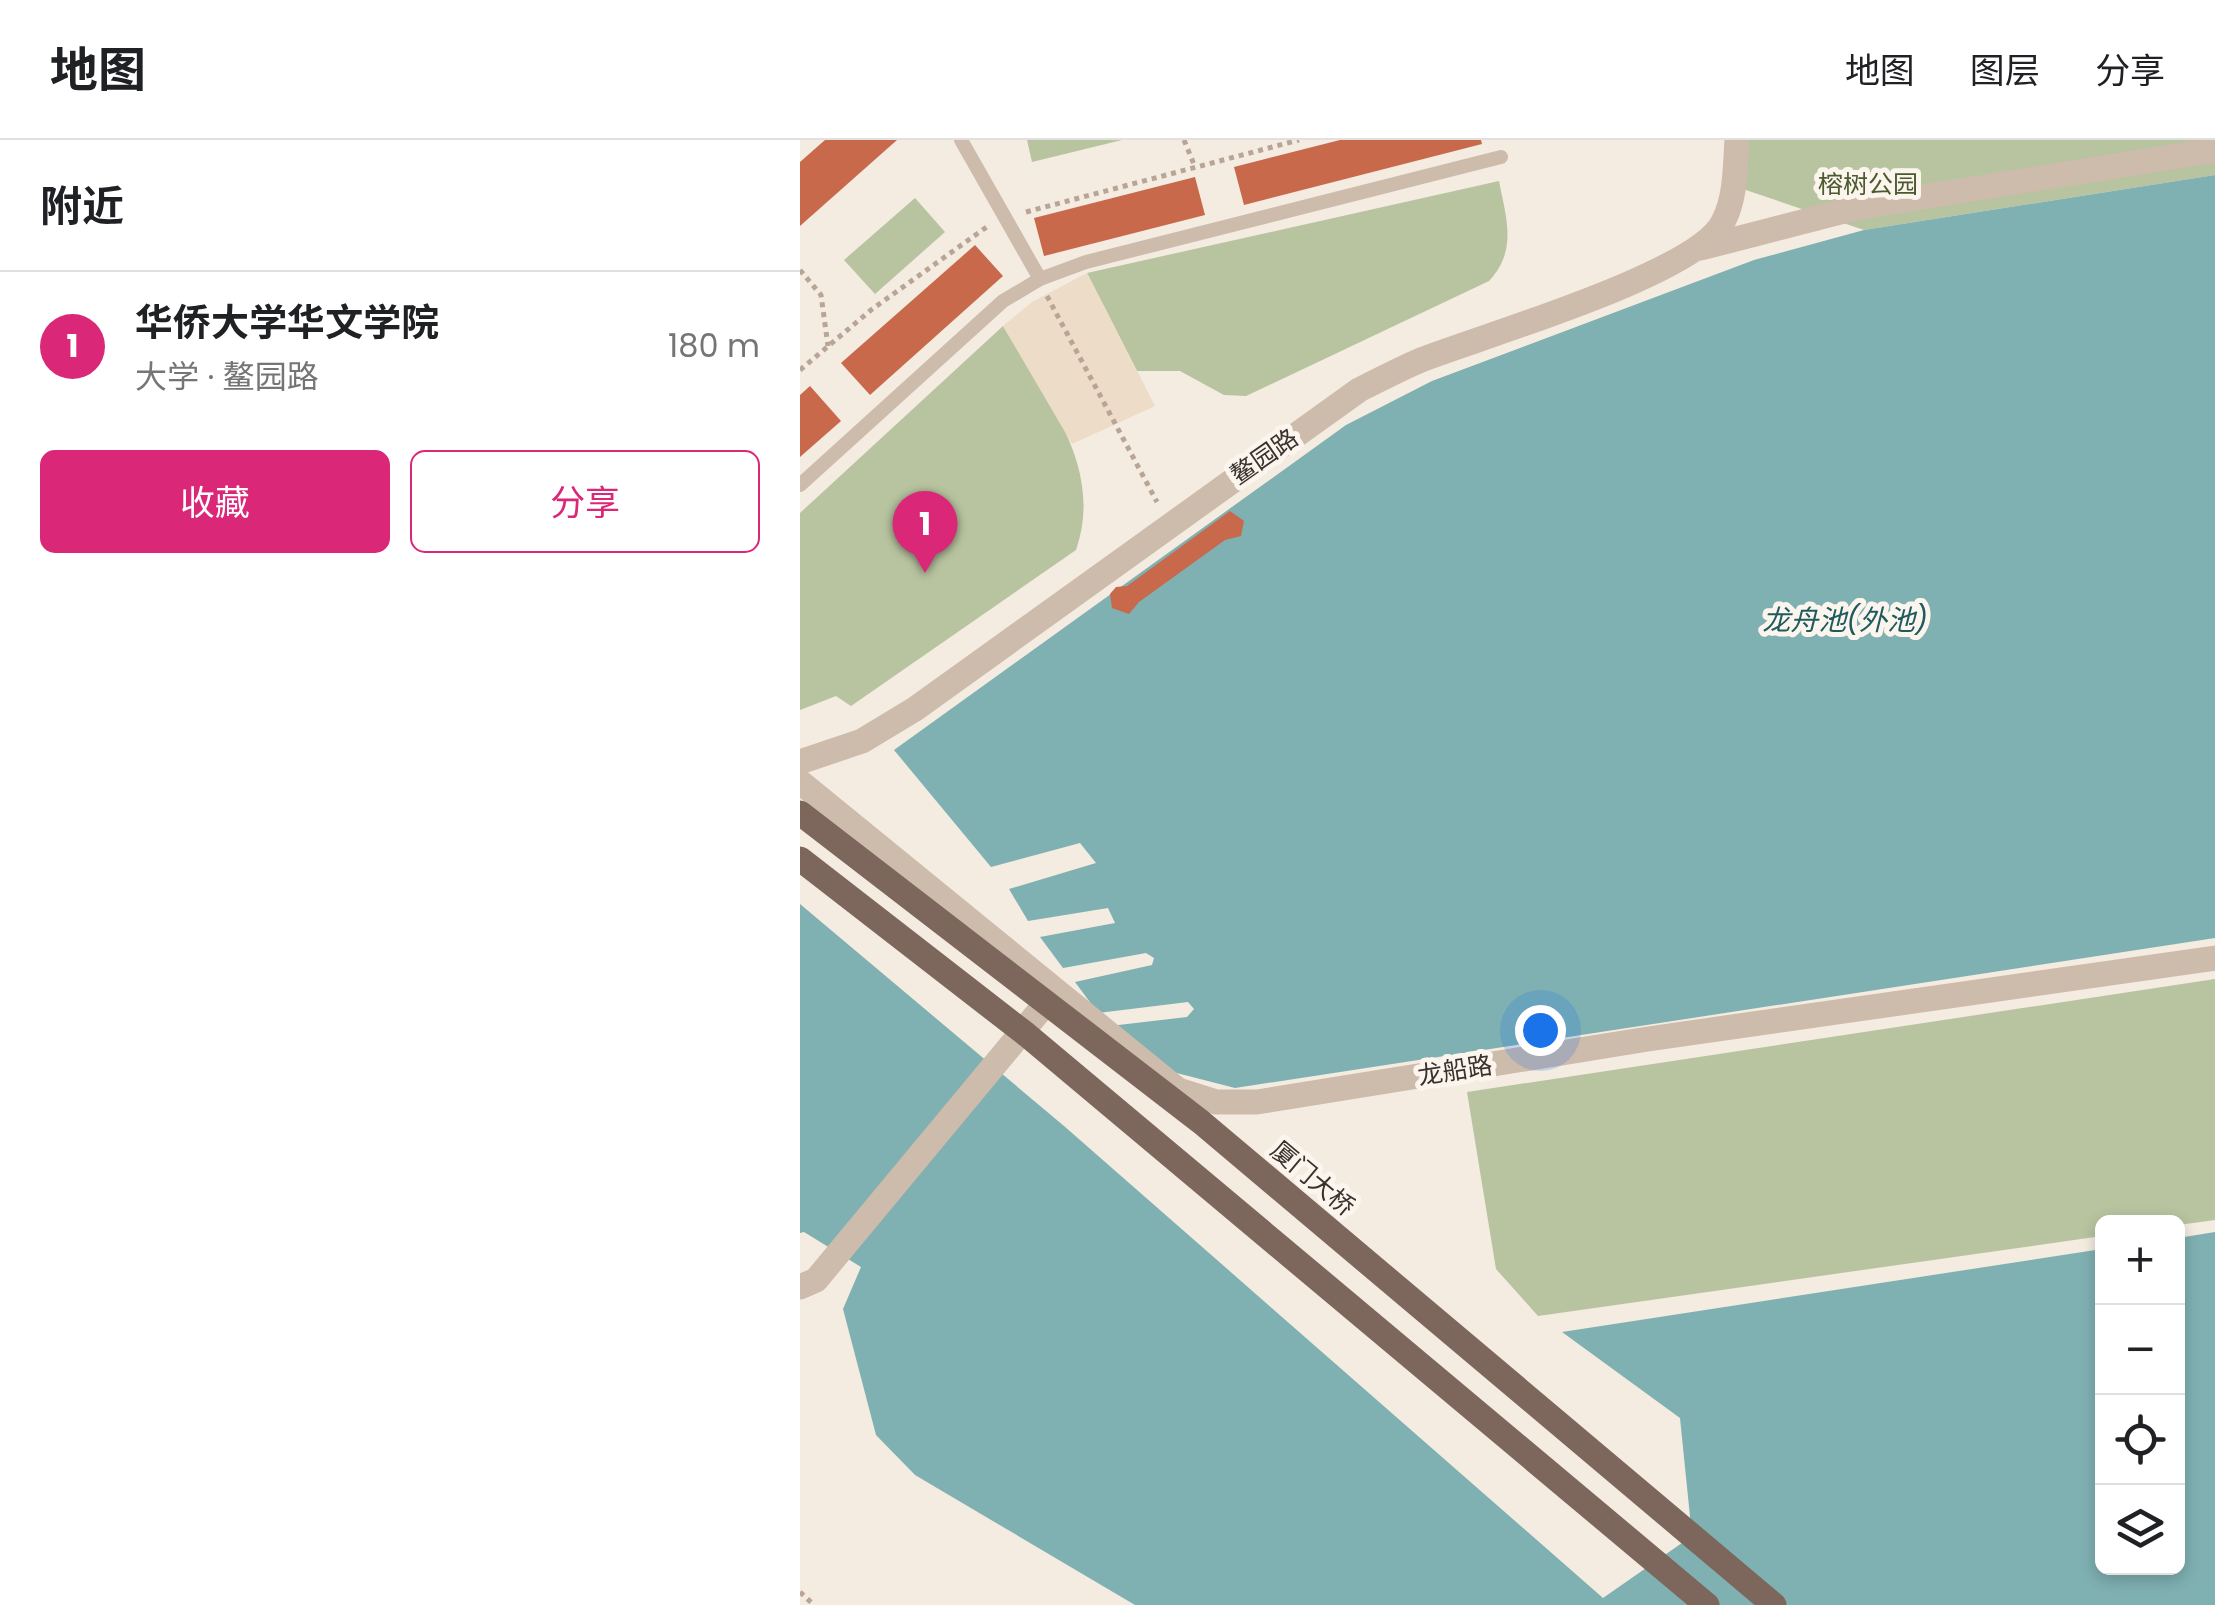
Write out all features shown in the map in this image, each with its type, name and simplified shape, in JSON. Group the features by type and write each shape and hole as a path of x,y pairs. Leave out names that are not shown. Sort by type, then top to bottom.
{"main road":[{"name":"厦门大桥","path":"800,813 1200,1122 1774,1605"},
{"path":"800,859 1027,1035 1708,1605"}],"street":[{"path":"1701,248 1723,224 1734,186 1736,140"},
{"name":"鳌园路","path":"800,762 862,741 914,710 1359,390 1418,361 1645,276 1701,248 1860,207 2215,150"},
{"name":"龙船路","path":"800,782 1178,1090 1216,1102 1257,1102 1648,1039 2215,958"},
{"path":"800,1287 816,1280 1056,991"}],"lane":[{"path":"960,140 1040,279"},
{"path":"800,485 1003,301 1040,279 1086,262 1502,156"}],"path":[{"path":"1184,140 1195,167"},
{"path":"800,370 870,310 1005,217 1299,140"},
{"path":"800,270 821,295 828,346"},
{"path":"1040,279 1168,524"},
{"path":"800,1592 814,1605"}],"green space":[{"path":"1027,140 1122,140 1032,162"},
{"name":"榕树公园","path":"1737,140 2215,140 2215,175 1864,230 1734,186"},
{"path":"1499,181 1507,245 1504,258 1489,281 1246,396 1224,395 1180,371 1137,371 1087,273"},
{"path":"915,198 945,232 875,294 844,260"},
{"path":"1003,326 1052,405 1076,461 1083,489 1083,519 1076,550 851,706 836,696 800,710 800,513"},
{"path":"2215,979 2215,1220 2185,1224 2185,1215 2095,1215 2095,1237 1538,1316 1496,1269 1467,1092"}],"shaded area":[{"path":"1087,273 1155,406 1072,444 1003,326 1032,302"}],"water":[{"name":"龙舟池(外池)","path":"2215,175 2215,938 1235,1088 1169,1071 1110,1026 1187,1017 1194,1009 1188,1002 1098,1013 1075,982 1152,965 1154,958 1146,953 1063,968 1040,937 1115,923 1108,908 1028,921 1009,889 1096,863 1080,843 991,867 894,750 1346,425 1432,381 1754,260 1864,230"},
{"path":"800,904 1064,1126 1603,1598 1692,1536 1680,1418 1562,1332 2095,1250 2095,1575 2185,1575 2185,1237 2215,1232 2215,1605 1135,1605 915,1475 876,1435 843,1309 861,1267 800,1233"}],"building":[{"path":"825,140 897,140 800,226 800,162"},
{"path":"1340,140 1481,140 1482,144 1244,205 1234,167"},
{"path":"1195,177 1205,215 1044,256 1034,218"},
{"path":"975,245 1003,276 870,395 841,363"},
{"path":"810,386 841,421 800,457 800,395"},
{"path":"1230,511 1244,521 1241,536 1225,540 1139,602 1129,614 1112,608 1110,594 1116,587 1127,586"}],"place":[{"name":"华侨大学华文学院","path":"925,573"}]}
